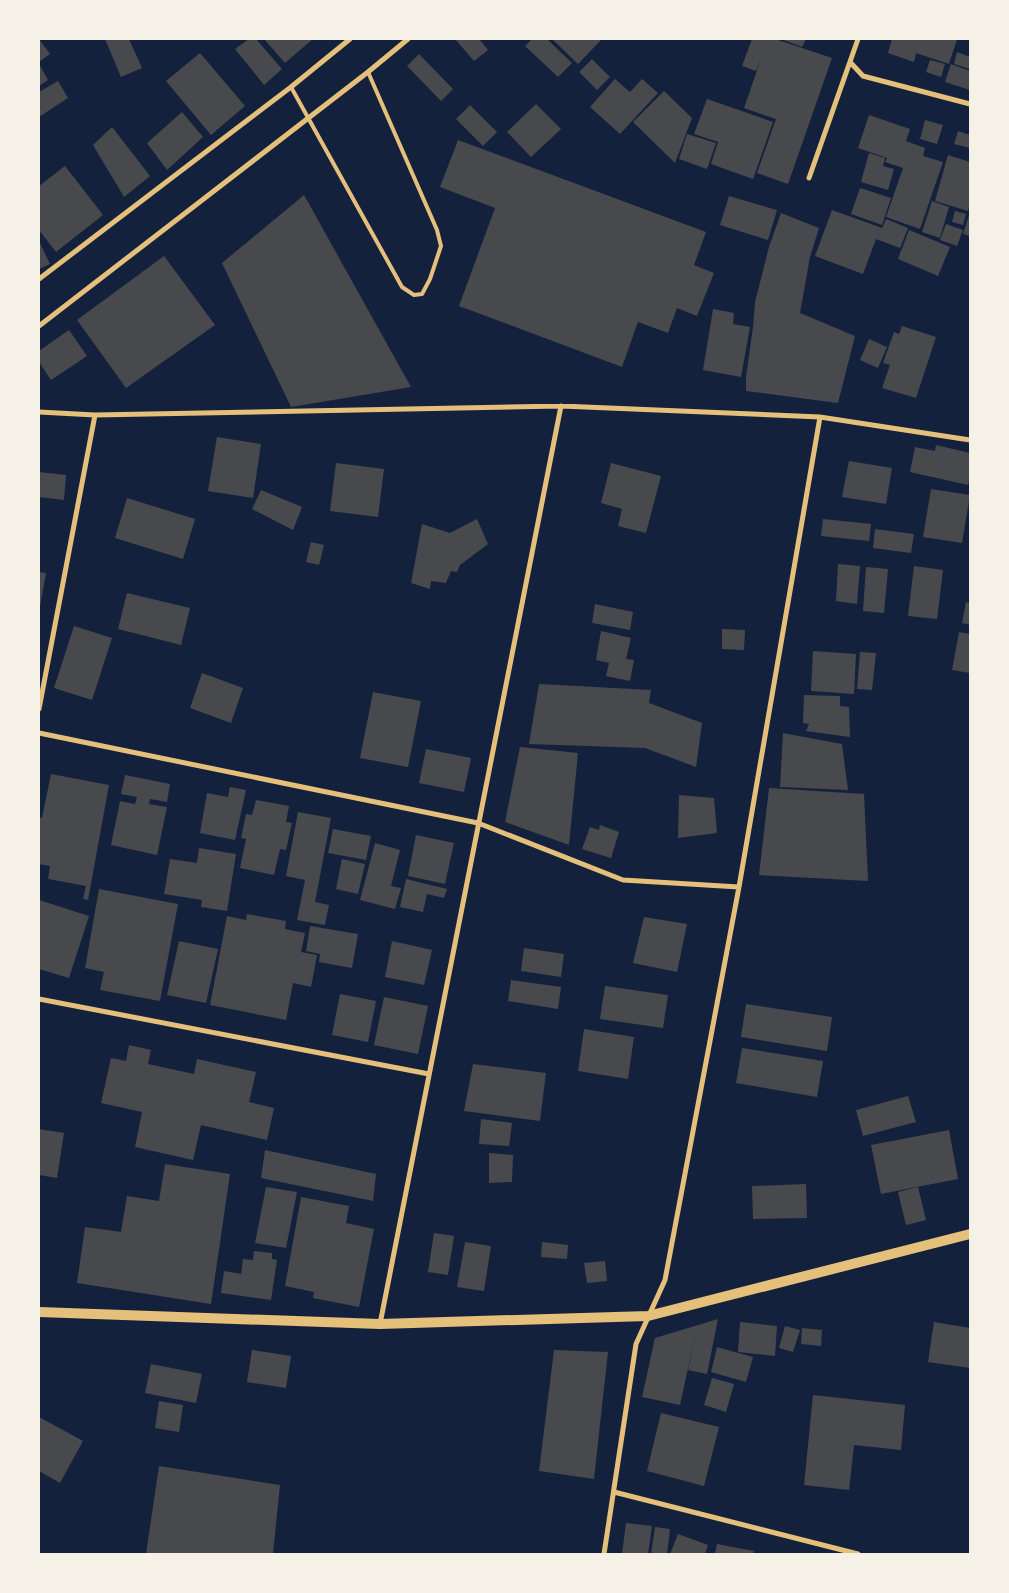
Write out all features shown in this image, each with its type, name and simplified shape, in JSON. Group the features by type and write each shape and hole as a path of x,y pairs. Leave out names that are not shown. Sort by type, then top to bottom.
{"main road":[{"path":"39,1312 380,1324 648,1316 970,1234"}],"street":[{"path":"39,279 350,39"},
{"path":"39,326 408,39"},
{"path":"809,178 858,39"},
{"path":"850,62 863,76 970,104"},
{"path":"380,1324 561,406"},
{"path":"39,412 95,415 561,406 820,417 970,440"},
{"path":"39,709 95,415"},
{"path":"604,1554 636,1344 665,1280 739,887 820,417"},
{"path":"39,733 478,823 623,880 739,887"},
{"path":"39,999 428,1074"},
{"path":"614,1492 858,1554"}],"lane":[{"path":"290,87 309,117 402,287 414,295 422,294 430,279 441,246 437,230 368,72"}],"building":[{"path":"39,39 50,54 39,62"},
{"path":"105,39 129,39 142,68 121,77"},
{"path":"249,39 256,39 282,69 264,85 235,49"},
{"path":"264,39 313,39 285,63"},
{"path":"455,39 479,39 488,50 474,61"},
{"path":"532,39 547,39 572,63 558,77 525,46"},
{"path":"552,39 602,39 578,64"},
{"path":"752,39 775,39 832,58 788,184 757,173 776,119 744,108 761,59 756,71 742,66"},
{"path":"781,39 806,39 802,47"},
{"path":"892,39 957,39 949,64 916,53 914,62 888,53"},
{"path":"957,52 970,57 970,69 954,64"},
{"path":"200,53 245,106 211,135 166,81"},
{"path":"419,54 453,89 441,101 407,66"},
{"path":"592,59 610,77 597,90 579,72"},
{"path":"930,60 945,64 941,77 926,72"},
{"path":"39,64 48,80 39,86"},
{"path":"951,64 970,71 970,90 945,82"},
{"path":"615,79 630,92 642,79 658,93 620,134 590,107"},
{"path":"58,81 68,98 39,117 39,92"},
{"path":"664,91 692,118 675,163 633,122"},
{"path":"707,99 773,122 753,179 711,164 718,142 694,134"},
{"path":"536,104 561,129 531,157 507,132"},
{"path":"470,105 497,132 483,146 456,119"},
{"path":"182,112 203,137 167,170 147,143"},
{"path":"869,115 910,129 906,141 925,148 923,156 943,162 920,229 886,217 903,168 885,162 887,158 858,148"},
{"path":"925,120 943,125 937,144 920,139"},
{"path":"112,127 150,176 124,197 93,145"},
{"path":"958,131 970,135 970,148 954,144"},
{"path":"687,134 716,143 707,169 679,159"},
{"path":"458,140 706,232 694,265 714,273 697,316 677,308 668,333 638,322 622,367 459,306 495,208 440,187"},
{"path":"869,153 885,158 883,166 894,169 888,190 861,182"},
{"path":"948,155 970,162 970,203 968,211 935,201"},
{"path":"65,166 103,215 56,252 39,230 39,186"},
{"path":"860,188 891,198 882,225 851,214"},
{"path":"304,195 411,387 291,407 222,263"},
{"path":"729,196 777,210 768,240 720,225"},
{"path":"932,201 949,207 940,238 922,232"},
{"path":"832,210 882,228 886,219 908,228 900,248 876,239 863,274 815,256"},
{"path":"955,211 966,214 963,225 952,222"},
{"path":"970,212 970,236 963,234"},
{"path":"781,213 819,228 810,257 800,313 855,336 838,403 746,391 755,302 769,247"},
{"path":"946,224 963,230 957,246 940,240"},
{"path":"909,230 950,247 938,276 898,259"},
{"path":"39,241 50,264 39,269"},
{"path":"164,256 215,325 126,388 77,320"},
{"path":"713,309 734,313 733,324 750,327 741,377 703,370"},
{"path":"902,326 936,337 916,398 882,388 890,365 883,363 894,332 899,334"},
{"path":"69,330 87,356 51,380 39,362 39,351"},
{"path":"869,339 887,347 878,368 860,360"},
{"path":"217,437 261,444 253,498 208,491"},
{"path":"936,445 970,453 968,485 910,472 915,447 935,451"},
{"path":"849,461 892,468 886,504 842,497"},
{"path":"336,463 384,469 378,517 330,511"},
{"path":"611,463 661,476 646,533 618,526 622,509 601,503"},
{"path":"39,472 66,475 64,500 39,497"},
{"path":"931,489 970,495 962,543 923,537"},
{"path":"261,490 302,507 293,530 252,509"},
{"path":"127,498 195,519 183,559 115,538"},
{"path":"477,519 488,544 460,565 457,572 451,571 446,583 431,581 430,589 411,583 422,524 450,533"},
{"path":"823,519 871,524 869,541 821,536"},
{"path":"875,529 914,534 911,553 873,548"},
{"path":"311,542 324,545 319,565 306,562"},
{"path":"838,564 860,566 857,604 836,601"},
{"path":"914,566 943,570 937,619 908,616"},
{"path":"866,567 888,569 884,613 863,611"},
{"path":"39,572 46,573 40,606 39,606"},
{"path":"127,593 190,608 181,645 118,629"},
{"path":"966,602 970,603 970,625 962,623"},
{"path":"595,604 633,612 630,630 592,623"},
{"path":"74,626 112,638 92,700 54,688"},
{"path":"722,629 745,630 744,650 722,649"},
{"path":"601,631 631,638 626,659 634,660 630,681 606,676 609,663 596,660"},
{"path":"959,632 970,634 970,673 952,670"},
{"path":"813,651 856,654 854,694 811,691"},
{"path":"860,652 876,653 872,690 857,689"},
{"path":"202,673 243,688 231,723 190,708"},
{"path":"539,684 651,690 649,703 702,723 696,767 645,748 529,744"},
{"path":"373,692 421,701 408,767 360,758"},
{"path":"804,695 840,696 840,706 849,707 850,737 806,731 809,724 803,723"},
{"path":"783,733 842,744 848,790 780,787"},
{"path":"520,747 578,753 569,845 505,822"},
{"path":"426,749 471,758 464,792 419,783"},
{"path":"51,774 109,785 88,900 83,899 86,886 48,879 50,866 39,864 39,817 42,818"},
{"path":"125,775 170,784 167,802 150,799 149,804 167,807 157,855 111,845 120,801 135,804 137,797 121,794"},
{"path":"230,787 246,790 235,840 200,833 207,793 228,797"},
{"path":"769,788 864,794 868,881 759,875"},
{"path":"679,795 714,798 717,833 678,838"},
{"path":"256,800 289,806 286,822 292,823 286,850 280,849 274,875 240,868 246,839 241,838 246,814 252,815"},
{"path":"298,812 331,818 315,902 329,905 325,925 297,920 305,880 286,876"},
{"path":"600,825 619,832 611,858 582,849 590,827 599,830"},
{"path":"333,829 371,836 366,860 328,853"},
{"path":"416,835 454,843 445,884 408,876"},
{"path":"375,843 400,850 391,886 401,888 395,909 360,900"},
{"path":"199,848 236,854 227,911 201,907 202,900 164,894 170,859 197,863"},
{"path":"342,859 365,864 358,894 336,889"},
{"path":"406,879 447,889 444,898 427,894 423,912 400,907"},
{"path":"99,889 178,904 160,1001 100,990 104,972 85,968"},
{"path":"39,900 89,916 69,978 39,969"},
{"path":"247,914 286,921 285,929 305,933 301,952 317,955 311,987 293,983 286,1020 210,1005 227,916 246,920"},
{"path":"644,917 687,924 677,972 633,963"},
{"path":"310,926 358,934 352,968 319,962 320,954 306,951"},
{"path":"179,941 218,949 206,1003 167,995"},
{"path":"392,941 432,950 424,985 385,977"},
{"path":"524,948 564,954 561,977 521,971"},
{"path":"511,980 561,987 558,1009 508,1001"},
{"path":"605,986 668,995 663,1028 600,1019"},
{"path":"340,994 376,1001 368,1042 332,1035"},
{"path":"384,997 428,1006 418,1054 374,1045"},
{"path":"746,1004 832,1017 827,1051 741,1037"},
{"path":"584,1029 634,1037 628,1079 578,1071"},
{"path":"129,1045 151,1050 148,1064 194,1074 197,1059 256,1072 249,1102 274,1108 267,1140 201,1125 193,1160 135,1147 142,1112 101,1103 111,1058 126,1061"},
{"path":"742,1048 823,1061 817,1097 736,1083"},
{"path":"473,1064 546,1073 540,1121 464,1111"},
{"path":"908,1096 916,1122 863,1136 856,1110"},
{"path":"481,1119 512,1123 509,1146 479,1144"},
{"path":"39,1129 64,1133 57,1178 39,1175"},
{"path":"949,1130 958,1179 881,1194 871,1145"},
{"path":"265,1150 376,1174 373,1201 261,1178"},
{"path":"489,1153 513,1155 512,1182 489,1183"},
{"path":"165,1164 230,1174 211,1304 77,1283 85,1227 121,1232 127,1196 159,1201"},
{"path":"806,1184 807,1218 753,1219 752,1186"},
{"path":"266,1187 297,1192 286,1248 255,1243"},
{"path":"918,1187 926,1220 906,1225 898,1192"},
{"path":"301,1197 349,1206 346,1223 374,1229 359,1307 313,1298 314,1292 285,1286"},
{"path":"434,1233 454,1236 448,1275 428,1272"},
{"path":"465,1242 491,1246 484,1291 457,1287"},
{"path":"542,1242 568,1245 567,1259 541,1257"},
{"path":"254,1251 272,1253 272,1259 277,1260 271,1300 221,1293 224,1271 241,1274 243,1259 253,1260"},
{"path":"605,1261 607,1281 587,1283 584,1263"},
{"path":"718,1319 707,1374 688,1370 695,1336 680,1405 642,1397 655,1338"},
{"path":"740,1322 777,1326 775,1356 738,1352"},
{"path":"934,1322 970,1328 970,1368 928,1362"},
{"path":"785,1326 800,1330 793,1352 779,1348"},
{"path":"802,1328 822,1330 821,1346 801,1344"},
{"path":"717,1347 753,1357 746,1382 711,1372"},
{"path":"252,1350 291,1356 286,1388 247,1382"},
{"path":"554,1350 608,1352 594,1479 539,1471"},
{"path":"151,1364 202,1374 196,1403 145,1393"},
{"path":"712,1378 734,1384 726,1412 704,1405"},
{"path":"813,1395 905,1405 901,1450 854,1445 849,1490 804,1485"},
{"path":"159,1401 183,1405 179,1432 155,1428"},
{"path":"661,1413 719,1427 704,1486 647,1471"},
{"path":"39,1417 83,1441 60,1483 39,1471"},
{"path":"159,1466 280,1485 273,1554 146,1554"},
{"path":"626,1523 652,1526 648,1554 622,1554"},
{"path":"655,1527 670,1529 667,1554 651,1554"},
{"path":"678,1534 708,1545 705,1554 670,1554"},
{"path":"717,1544 754,1551 753,1554 715,1554"}]}
